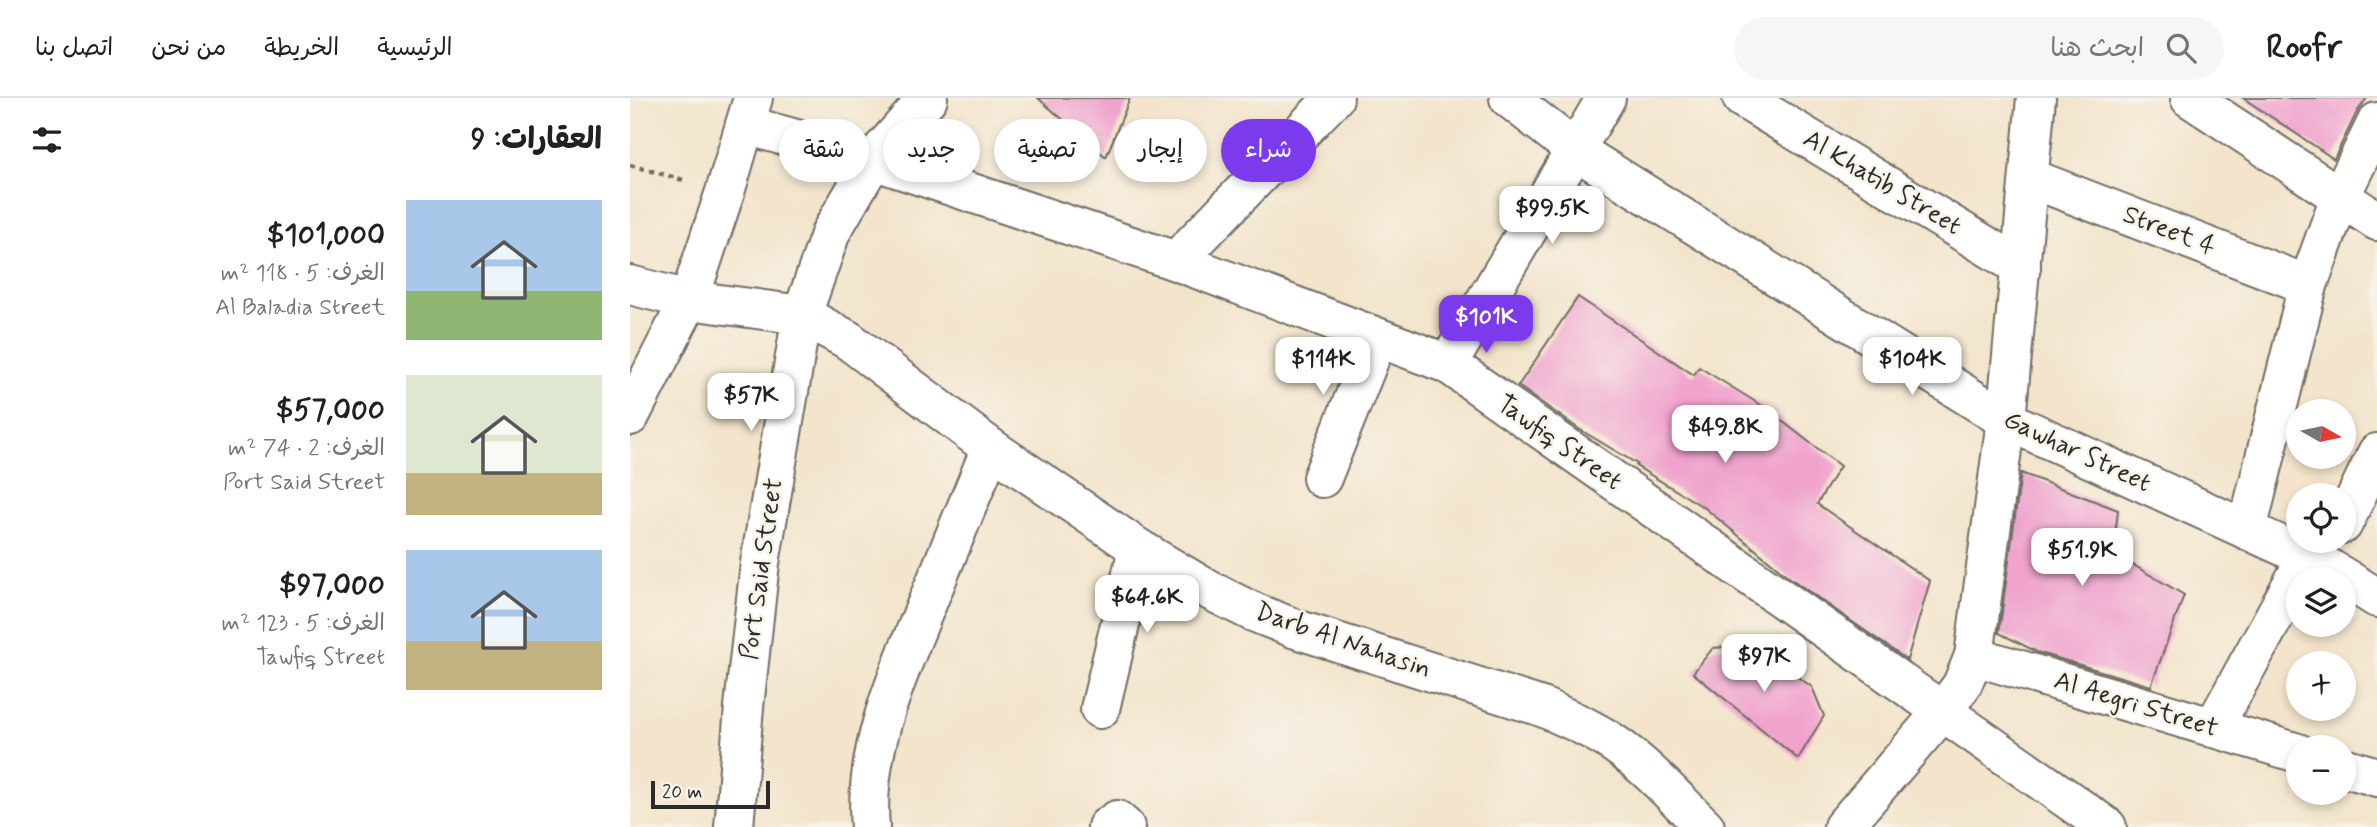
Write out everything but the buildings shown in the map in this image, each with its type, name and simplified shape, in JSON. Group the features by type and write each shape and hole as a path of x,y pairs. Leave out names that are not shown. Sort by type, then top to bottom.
{"street":[{"name":"Port Said Street","path":"734,827 760,563 802,315 831,232 873,160 928,98"},
{"path":"1176,261 1334,98"},
{"name":"Gawhar Street","path":"1509,98 1575,150 2006,420 2247,530 2322,554 2377,598"},
{"path":"1448,364 1606,98"},
{"name":"Al Khatib Street","path":"1742,98 2021,267"},
{"path":"1843,827 1942,712 1962,685 1974,656 2006,420 2036,98"},
{"path":"2190,98 2377,221"},
{"name":"Tawfiq Street","path":"749,111 873,160 1176,261 1448,364 2107,827"},
{"path":"630,416 689,300 749,111"},
{"path":"2247,530 2308,285 2340,197 2377,122"},
{"name":"Street 4","path":"2029,177 2308,285"},
{"name":"Darb Al Nahasin","path":"630,285 689,300 802,315 848,340 991,448 1138,548 1209,590 1296,629 1542,707 1580,723 1616,745 1648,771 1705,827"},
{"path":"1322,478 1378,338"},
{"path":"870,827 868,806 874,759 894,685 991,448"},
{"path":"2356,497 2377,453"},
{"path":"1100,709 1138,548"},
{"path":"2213,728 2322,554"},
{"name":"Al Aegri Street","path":"1974,656 2286,749"},
{"path":"2356,770 2377,776"}],"path":[{"path":"630,165 725,192"}]}
